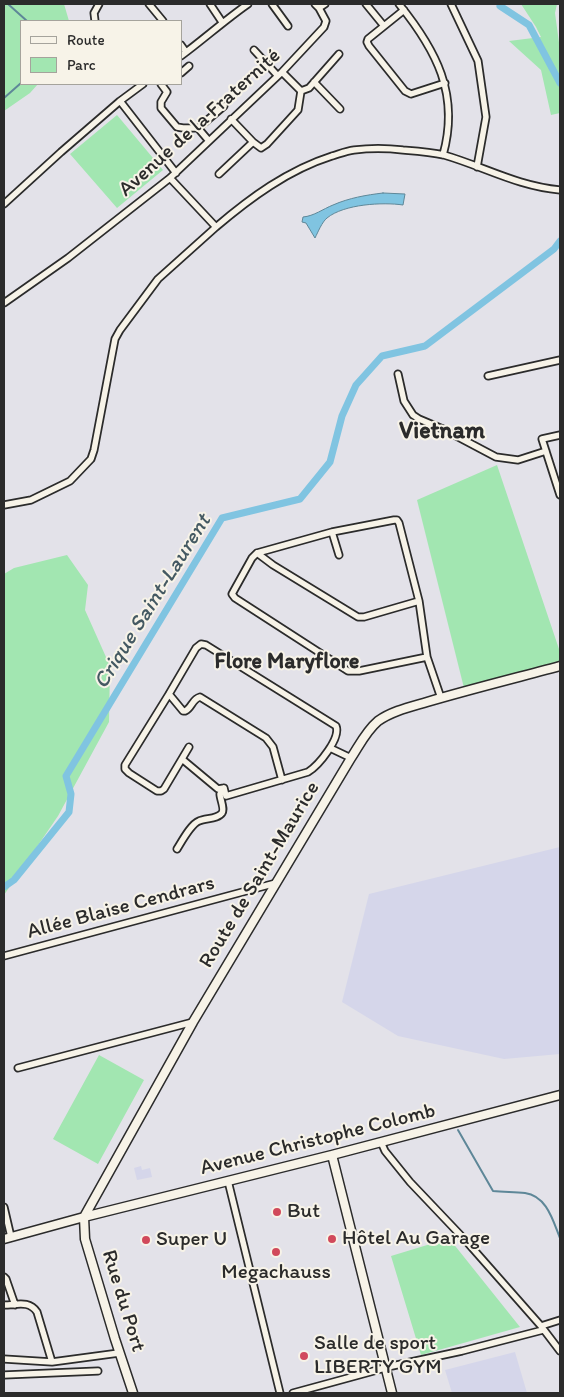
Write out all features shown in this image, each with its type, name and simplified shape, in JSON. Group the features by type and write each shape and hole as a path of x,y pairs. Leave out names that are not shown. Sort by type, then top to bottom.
{"street":[{"path":"95,20 94,13 99,4"},
{"path":"149,4 162,20"},
{"path":"210,4 222,22"},
{"path":"184,54 222,22 248,4"},
{"path":"272,4 288,26"},
{"path":"317,6 325,4"},
{"path":"366,4 384,26"},
{"path":"399,4 424,39 438,63 445,83 448,98 449,130 443,155"},
{"path":"451,4 478,61 486,117 477,167"},
{"name":"Avenue de la Fraternité","path":"4,303 68,258 176,173 280,73 324,27 326,21 317,6"},
{"path":"404,10 368,39 367,42 404,91 411,94 445,83"},
{"path":"254,50 301,91"},
{"path":"301,91 309,88 339,54"},
{"path":"182,72 189,66"},
{"path":"314,82 340,109"},
{"path":"4,204 54,158 120,101 142,85"},
{"path":"164,85 167,92 161,102 161,108 177,127 198,128 224,106"},
{"path":"231,119 261,148 267,144 298,110 301,91"},
{"path":"120,101 176,173"},
{"path":"198,128 209,141"},
{"path":"219,174 253,142"},
{"path":"4,505 32,500 70,481 91,459 115,339 118,334 158,280 238,208 265,189 314,162 351,150 370,148 419,151 443,155 522,184 560,190"},
{"path":"170,178 216,227"},
{"path":"488,376 560,360"},
{"path":"398,374 406,404 413,415 419,420 445,430 496,457 518,460 546,452"},
{"path":"560,435 542,439 560,495"},
{"path":"427,657 351,672 342,668 232,594 252,558 258,554 332,532 397,520 418,601 427,657 441,698"},
{"path":"332,532 339,555"},
{"path":"258,554 358,617 364,617 418,601"},
{"path":"189,747 164,789 160,791 125,769 125,765 200,644 203,644 334,724 337,730 330,748 311,770 306,773 226,796 224,788"},
{"name":"Route de Saint-Maurice","path":"84,1217 193,1022 368,730 385,716 396,712 560,666"},
{"path":"169,694 183,711 188,710 195,699 200,697 266,738 274,747 282,780"},
{"path":"330,748 351,758"},
{"path":"182,759 218,789 224,788"},
{"path":"177,849 197,822 222,813 224,810 220,794 224,788"},
{"name":"Allée Blaise Cendrars","path":"4,956 276,882"},
{"path":"18,1068 193,1022"},
{"name":"Avenue Christophe Colomb","path":"7,1238 560,1095"},
{"path":"381,1142 385,1151 410,1182 467,1242 560,1351"},
{"path":"332,1155 392,1393"},
{"path":"228,1181 280,1393"},
{"path":"4,1207 7,1238"},
{"name":"Rue du Port","path":"84,1217 86,1239 133,1393"},
{"path":"4,1277 15,1305"},
{"path":"4,1305 30,1304 36,1310 52,1362"},
{"path":"293,1393 385,1368 462,1351 542,1328 560,1320"},
{"path":"4,1358 52,1362 120,1353"},
{"path":"4,1375 98,1371"}],"shaded area":[{"path":"560,847 560,1054 504,1059 398,1036 342,1002 369,894"},
{"path":"141,1166 142,1170 150,1168 152,1177 137,1180 134,1168"},
{"path":"515,1352 527,1393 452,1393 445,1370"}],"green space":[{"path":"4,4 64,4 69,20 20,20 20,85 37,85 30,93 4,111"},
{"path":"521,4 557,4 555,13 560,50 560,113 551,115 541,70 509,41 541,37"},
{"path":"117,115 163,170 117,208 70,154"},
{"path":"497,465 560,652 560,666 465,692 417,500"},
{"path":"67,555 88,585 85,610 110,666 109,722 58,816 4,895 4,574 14,568"},
{"path":"99,1055 144,1080 98,1164 53,1139"},
{"path":"447,1239 449,1243 452,1242 520,1327 421,1355 391,1256"}],"water":[{"path":"383,193 405,194 403,205 364,205 334,213 325,220 315,238 306,223 302,222 303,217 315,214 339,203 358,197"}],"waterway":[{"path":"8,4 26,20"},
{"name":"Crique Saint-Laurent","path":"500,6 529,25 560,83"},
{"path":"4,98 20,84"},
{"name":"Crique Saint-Laurent","path":"4,887 14,880 69,812 71,794 66,776 222,518 300,499 330,462 342,416 356,385 382,356 425,346 554,249 560,241"},
{"path":"458,1130 493,1191 525,1193 539,1199 552,1217 560,1238"}],"place":[{"name":"But","path":"277,1212"},
{"name":"Hôtel Au Garage","path":"332,1239"},
{"name":"Super U","path":"146,1240"},
{"name":"Megachauss","path":"276,1252"},
{"name":"Salle de sport LIBERTY GYM","path":"304,1356"}],"district":[{"name":"Vietnam","path":"442,432"},
{"name":"Flore Maryflore","path":"287,662"}]}
